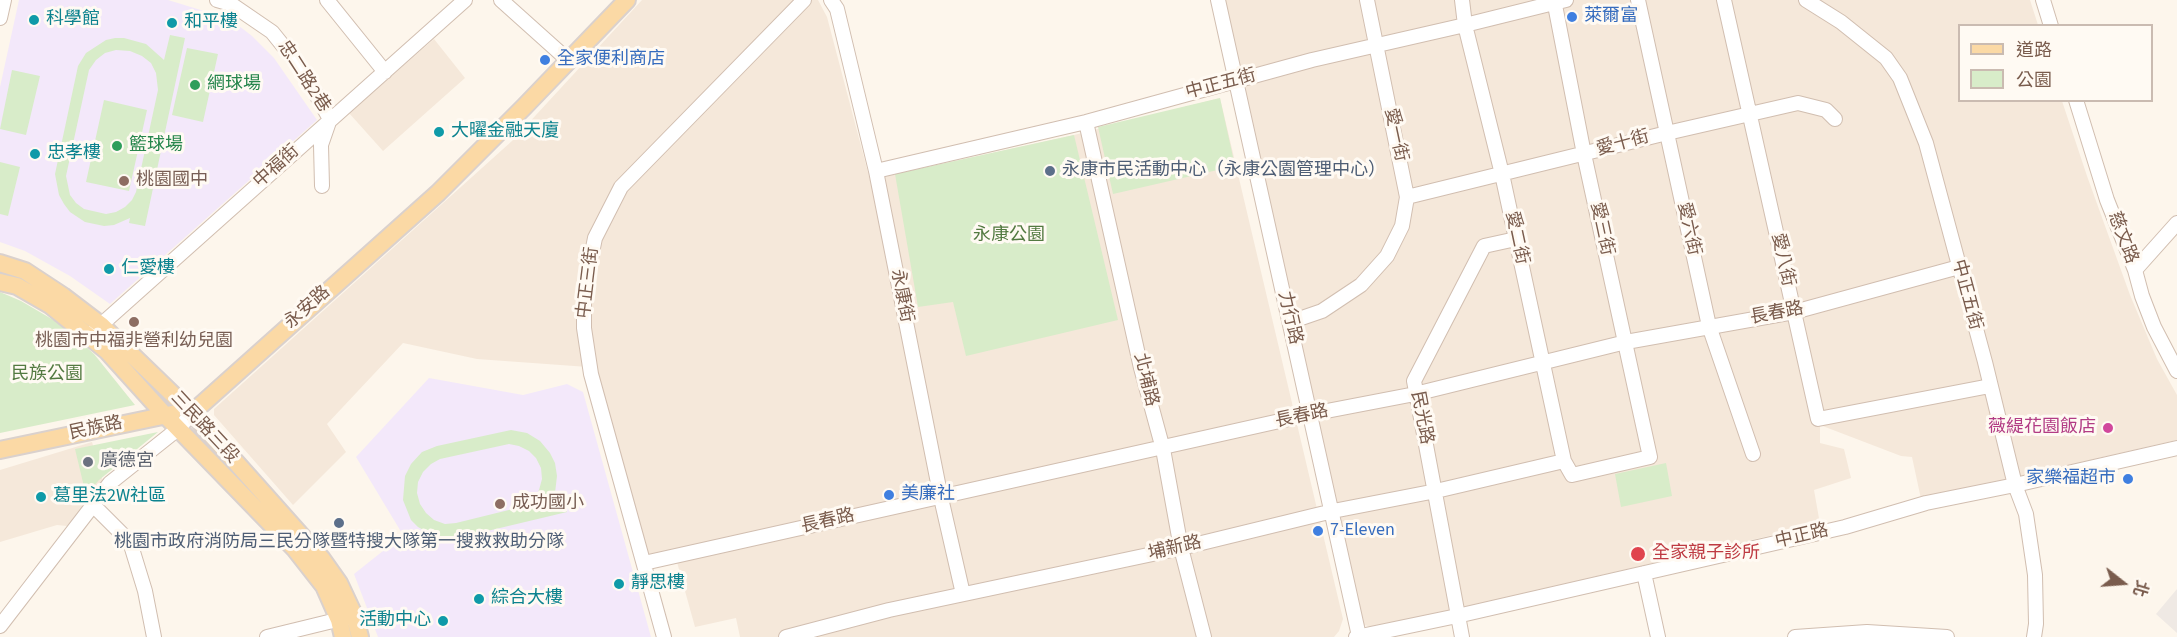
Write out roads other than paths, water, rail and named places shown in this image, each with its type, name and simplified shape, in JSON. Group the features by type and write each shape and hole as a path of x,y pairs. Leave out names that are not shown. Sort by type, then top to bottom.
{"main road":[{"name":"永安路","path":"192,413 438,193 569,62 627,0"},
{"name":"三民路三段","path":"0,263 25,271 63,296 95,330 192,413 322,559 339,583 346,618 343,637"},
{"name":"三民路三段","path":"0,282 17,286 95,330 107,351 164,414 295,549 360,637"},
{"name":"民族路","path":"0,450 164,414 192,413"}],"street":[{"path":"0,18 4,0"},
{"path":"327,0 385,72"},
{"name":"中福街","path":"95,330 465,0"},
{"path":"501,0 569,62"},
{"name":"中正三街","path":"664,637 591,374 584,328 584,292 594,238 621,187 804,0"},
{"name":"永康街","path":"831,0 837,9 876,171 941,498 963,594"},
{"name":"力行路","path":"1218,0 1311,414 1358,637"},
{"name":"愛一街","path":"1290,322 1322,310 1361,285 1388,256 1402,226 1407,197 1367,0"},
{"name":"愛二街","path":"1462,0 1544,362 1564,461 1572,475"},
{"name":"愛六街","path":"1638,0 1708,326 1753,454"},
{"name":"愛八街","path":"1724,0 1818,419 1990,386"},
{"name":"中正五街","path":"1806,0 1841,22 1886,58 1900,78 1926,143 2015,485 2026,514 2035,575 2034,637"},
{"path":"2043,0 2050,24"},
{"name":"忠二路2巷","path":"227,1 272,32 301,68 330,119 321,145 322,186"},
{"name":"中正五街","path":"876,171 1086,122 1312,60 1466,25 1558,1"},
{"name":"愛三街","path":"1558,1 1584,154 1650,457 1572,475"},
{"name":"慈文路","path":"2077,102 2142,296 2154,327 2177,371"},
{"name":"愛十街","path":"1407,197 1798,103 1826,110 1835,119"},
{"name":"北埔路","path":"1086,122 1141,368 1163,449 1181,548 1204,637"},
{"path":"2135,270 2177,224"},
{"name":"民光路","path":"1462,637 1414,381 1484,246 1515,239"},
{"name":"長春路","path":"644,563 1163,449 1311,414 1415,394 1626,342 1794,312 1959,267"},
{"name":"永安路","path":"0,626 110,483 179,428 192,413"},
{"name":"中正路","path":"1358,637 1845,527 1926,503 2177,448"},
{"name":"埔新路","path":"786,637 889,610 1181,548 1332,511 1436,491 1564,461"},
{"path":"93,505 130,542 145,591 154,637"},
{"path":"1644,573 1658,637"},
{"path":"267,637 346,618"},
{"path":"1795,637 1867,632 1947,637"}],"place":[{"name":"萊爾富","path":"1572,17"},
{"name":"科學館","path":"34,20"},
{"name":"和平樓","path":"172,23"},
{"name":"全家便利商店","path":"545,60"},
{"name":"網球場","path":"195,85"},
{"name":"大曜金融天廈","path":"439,132"},
{"name":"籃球場","path":"117,146"},
{"name":"忠孝樓","path":"35,154"},
{"name":"永康市民活動中心（永康公園管理中心）","path":"1050,171"},
{"name":"桃園國中","path":"124,181"},
{"name":"仁愛樓","path":"109,269"},
{"name":"桃園市中福非營利幼兒園","path":"134,322"},
{"name":"薇緹花園飯店","path":"2108,428"},
{"name":"廣德宮","path":"88,462"},
{"name":"家樂福超市","path":"2128,479"},
{"name":"美廉社","path":"889,495"},
{"name":"葛里法2W社區","path":"41,497"},
{"name":"成功國小","path":"500,504"},
{"name":"桃園市政府消防局三民分隊暨特搜大隊第一搜救救助分隊","path":"339,523"},
{"name":"7-Eleven","path":"1318,531"},
{"name":"全家親子診所","path":"1638,554"},
{"name":"靜思樓","path":"619,584"},
{"name":"綜合大樓","path":"479,599"},
{"name":"活動中心","path":"443,621"}],"park label":[{"name":"永康公園","path":"1009,236"},
{"name":"民族公園","path":"47,375"}]}
